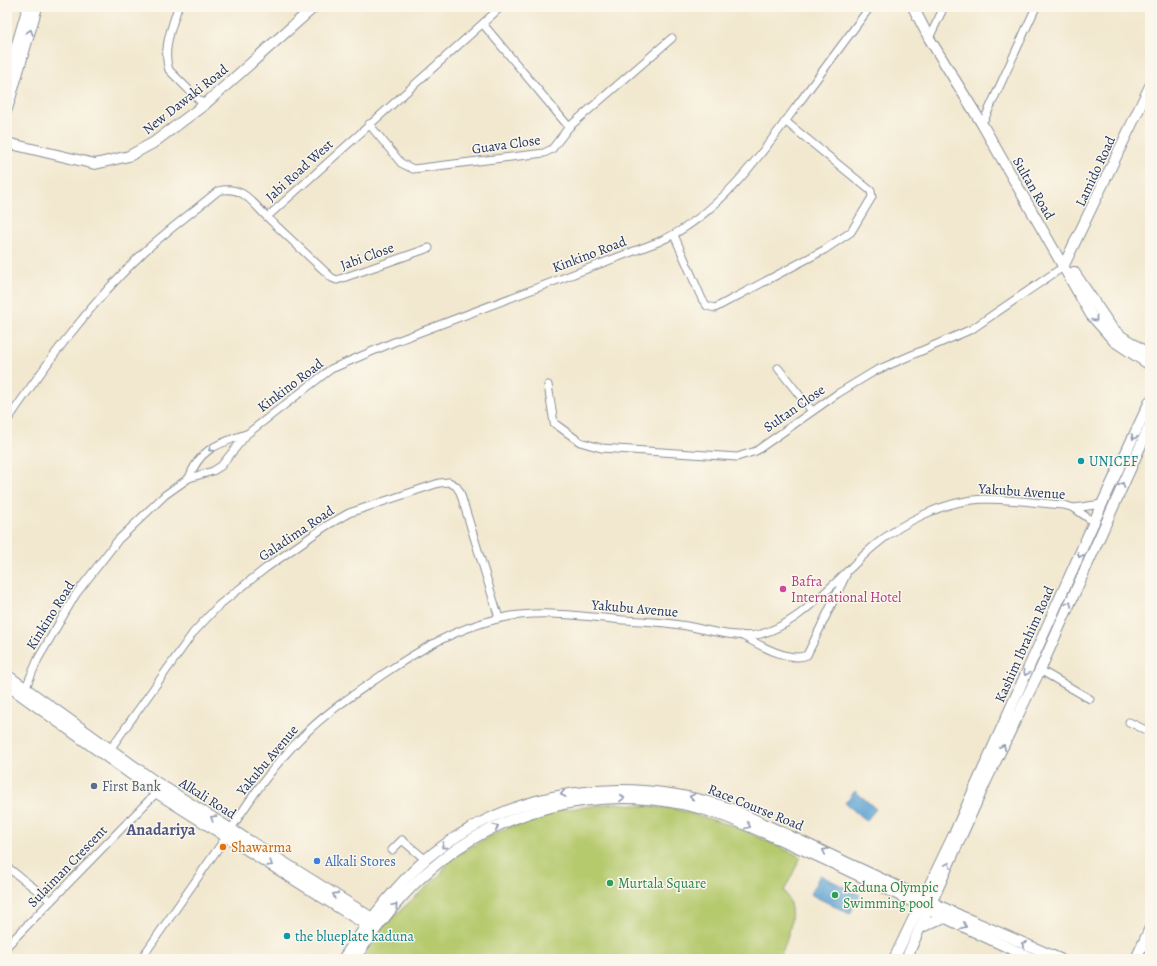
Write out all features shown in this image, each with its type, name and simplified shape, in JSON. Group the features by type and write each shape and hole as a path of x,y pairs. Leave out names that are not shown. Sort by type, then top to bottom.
{"main road":[{"path":"7,109 28,7"},
{"path":"7,78 37,7"},
{"name":"New Dawaki Road","path":"7,143 95,164 111,162 129,156 153,143 204,105 314,7"},
{"name":"Sultan Road","path":"913,7 1065,264"},
{"name":"Sultan Road","path":"920,7 930,35 986,118 1091,314 1107,334 1133,355 1150,363"},
{"name":"Lamido Road","path":"1065,264 1150,86"},
{"name":"Kashim Ibrahim Road","path":"937,881 1102,504 1150,401"},
{"name":"Kashim Ibrahim Road","path":"926,903 1040,670 1150,425"},
{"path":"1048,626 1058,630"},
{"name":"Alkali Road","path":"7,675 111,748 160,790"},
{"name":"Alkali Road","path":"7,685 160,790 373,924"},
{"name":"Race Course Road","path":"354,959 385,901 426,860 451,841 499,814 550,797 580,791 642,790 702,799 732,809 904,893"},
{"name":"Race Course Road","path":"343,959 354,942 416,882 432,867 457,849 481,834 505,822 553,806 583,800 615,798 671,802 697,807 728,818 904,893 948,914"},
{"path":"911,923 911,912 904,893 937,881 948,914 1028,958"},
{"path":"354,942 352,910 385,901"},
{"path":"894,959 911,923 926,903"},
{"path":"906,959 920,928 926,903"},
{"path":"920,928 948,914"},
{"path":"948,914 1060,959"},
{"path":"1136,959 1150,928"}],"street":[{"path":"178,7 167,45 166,62 169,70 204,105"},
{"name":"Jabi Road West","path":"7,421 60,347 90,310 146,251 218,191 228,189 238,190 267,217 369,124 502,7"},
{"name":"Kinkino Road","path":"26,687 38,659 76,594 118,540 165,495 189,478 213,471 221,466 247,434 331,369 394,342 674,235 686,228 712,208 763,151 870,7"},
{"path":"930,35 944,7"},
{"path":"986,118 1036,7"},
{"path":"482,24 569,127"},
{"name":"Guava Close","path":"369,124 401,163 413,169 544,154 552,149 569,127 672,38"},
{"path":"674,235 702,299 707,306 715,308 824,250 851,232 872,197 871,191 785,121"},
{"name":"Jabi Close","path":"267,217 337,280 429,248"},
{"name":"Sultan Close","path":"548,385 555,424 580,442 601,448 737,457 756,451 812,411 875,371 972,329 1065,264"},
{"path":"778,368 812,411"},
{"name":"Kinkino Road","path":"189,478 193,467 204,453 217,445 247,434"},
{"name":"Galadima Road","path":"111,748 193,632 219,605 266,568 326,526 349,513 430,485 449,482 456,486 460,492 499,618"},
{"name":"Yakubu Avenue","path":"141,959 247,804 282,759 308,730 335,708 421,649 455,632 499,618 536,615 573,616 678,624 741,635 758,635 779,628 800,615 873,546 912,520 938,509 963,502 983,499 1064,505 1074,508 1094,523"},
{"name":"Yakubu Avenue","path":"1074,508 1102,504"},
{"path":"741,635 760,645 790,656 802,657 807,655 848,571"},
{"path":"1040,670 1090,699"},
{"path":"1129,722 1150,732"},
{"name":"Sulaiman Crescent","path":"7,946 160,790"},
{"path":"392,850 402,840 426,860"},
{"path":"7,867 51,901"}],"green space":[{"name":"Murtala Square","path":"615,803 675,809 737,827 801,857 784,891 791,908 791,916 786,942 779,959 361,959 382,927 441,874 451,858 501,830 555,811"}],"water":[{"path":"855,791 876,809 866,821 845,803"},
{"name":"Kaduna Olympic Swimming pool","path":"820,875 860,895 850,914 810,894"}],"place":[{"name":"UNICEF","path":"1081,461"},
{"name":"Bafra International Hotel","path":"783,589"},
{"name":"First Bank","path":"94,786"},
{"name":"Shawarma","path":"223,847"},
{"name":"Alkali Stores","path":"317,861"},
{"name":"Murtala Square","path":"610,883"},
{"name":"Kaduna Olympic Swimming pool","path":"835,895"},
{"name":"the blueplate kaduna","path":"287,936"}],"district":[{"name":"Anadariya","path":"161,829"}]}
